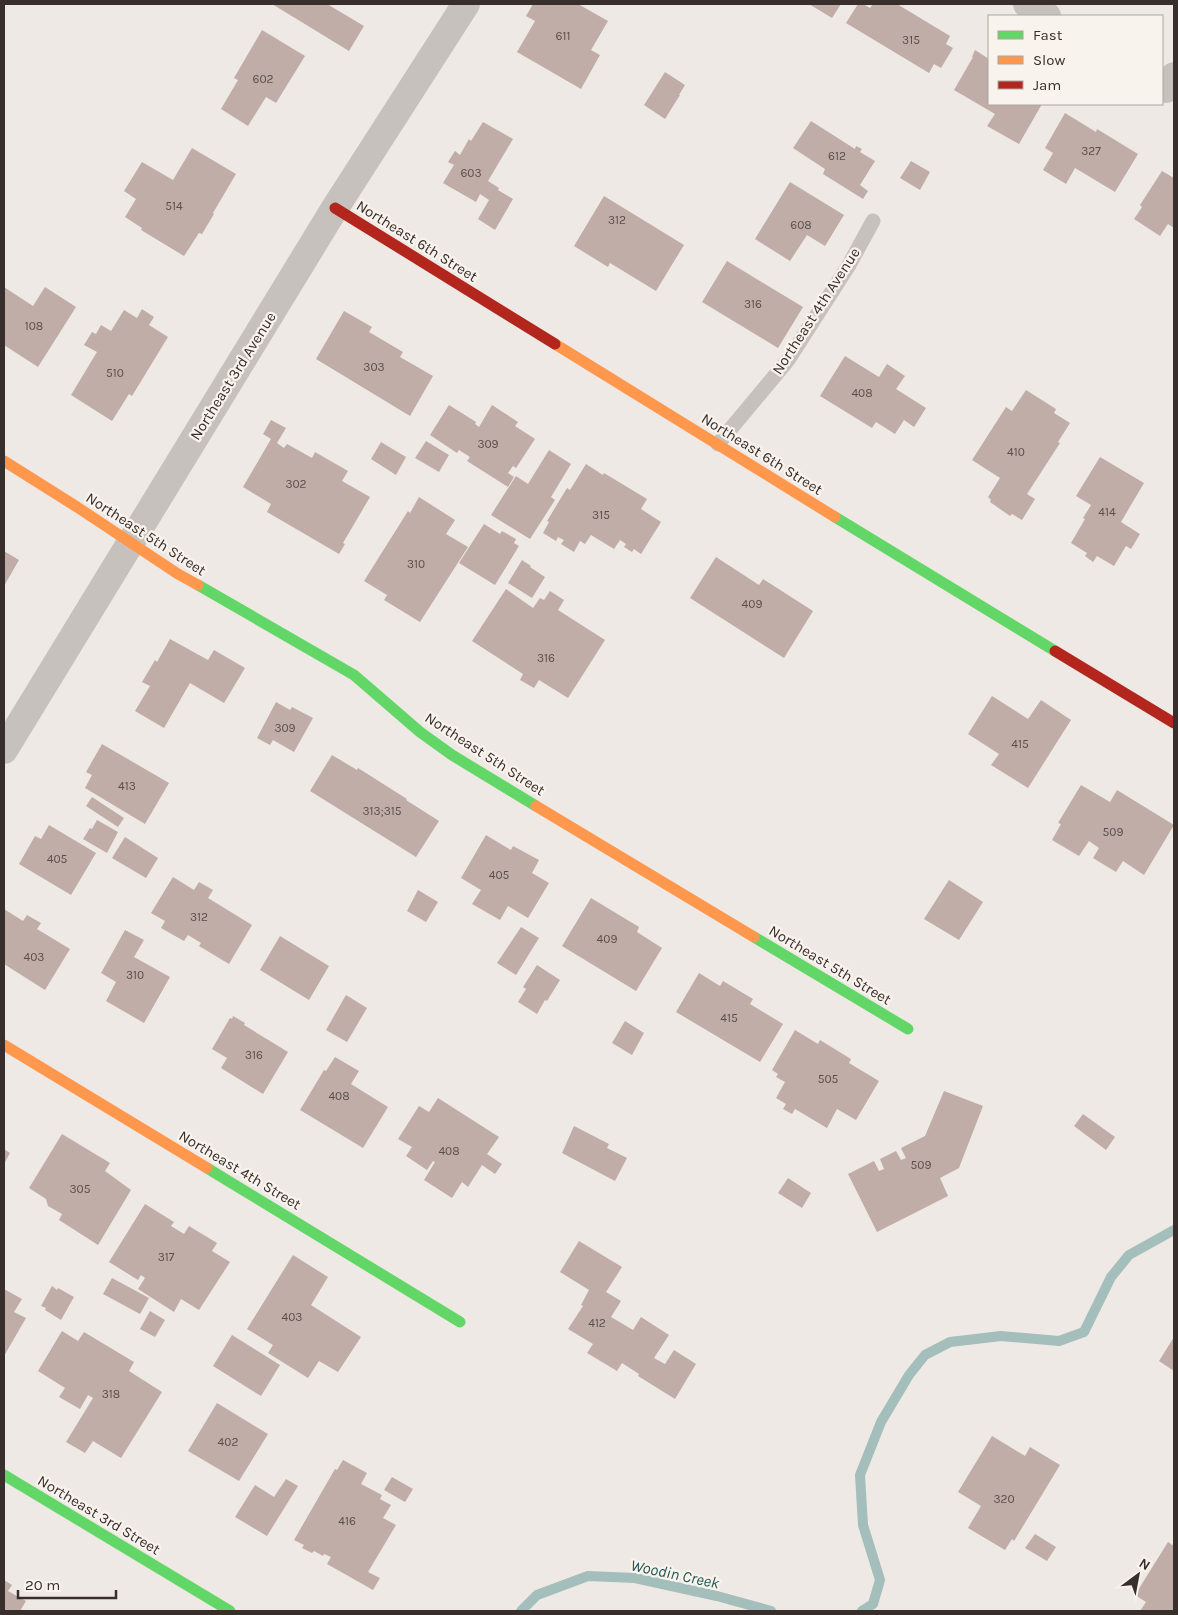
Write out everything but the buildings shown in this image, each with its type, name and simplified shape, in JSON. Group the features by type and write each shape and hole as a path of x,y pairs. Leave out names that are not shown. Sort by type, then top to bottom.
{"street":[{"name":"Northeast 3rd Avenue","path":"4,750 335,208 466,4"},
{"path":"1027,4 1045,15"},
{"name":"Northeast 6th Street","path":"335,208 986,610 1174,723"},
{"name":"Northeast 5th Street","path":"4,461 178,574 354,674 420,732 452,755 908,1029"},
{"name":"Northeast 4th Street","path":"4,1045 460,1322"},
{"name":"Northeast 3rd Street","path":"4,1475 230,1611"}],"lane":[{"name":"Northeast 4th Avenue","path":"718,444 788,360 848,265 873,221"}],"waterway":[{"name":"Woodin Creek","path":"862,1611 873,1604 880,1580 863,1525 860,1475 881,1422 909,1375 925,1355 950,1342 1001,1336 1059,1341 1084,1332 1111,1277 1129,1255 1174,1230"},
{"name":"Woodin Creek","path":"521,1611 537,1595 588,1576 635,1578 717,1596 771,1611"}],"traffic: fast":[{"path":"835,517 1055,651"},
{"path":"198,585 354,675 420,732 452,755 536,806"},
{"path":"754,937 908,1029"},
{"path":"207,1168 460,1322"},
{"path":"4,1475 230,1611"}],"traffic: slow":[{"path":"555,344 835,517"},
{"path":"4,461 178,574 198,585"},
{"path":"536,806 754,937"},
{"path":"4,1045 207,1168"}],"traffic: jam":[{"path":"335,208 555,344"},
{"path":"1055,651 1174,723"}]}
